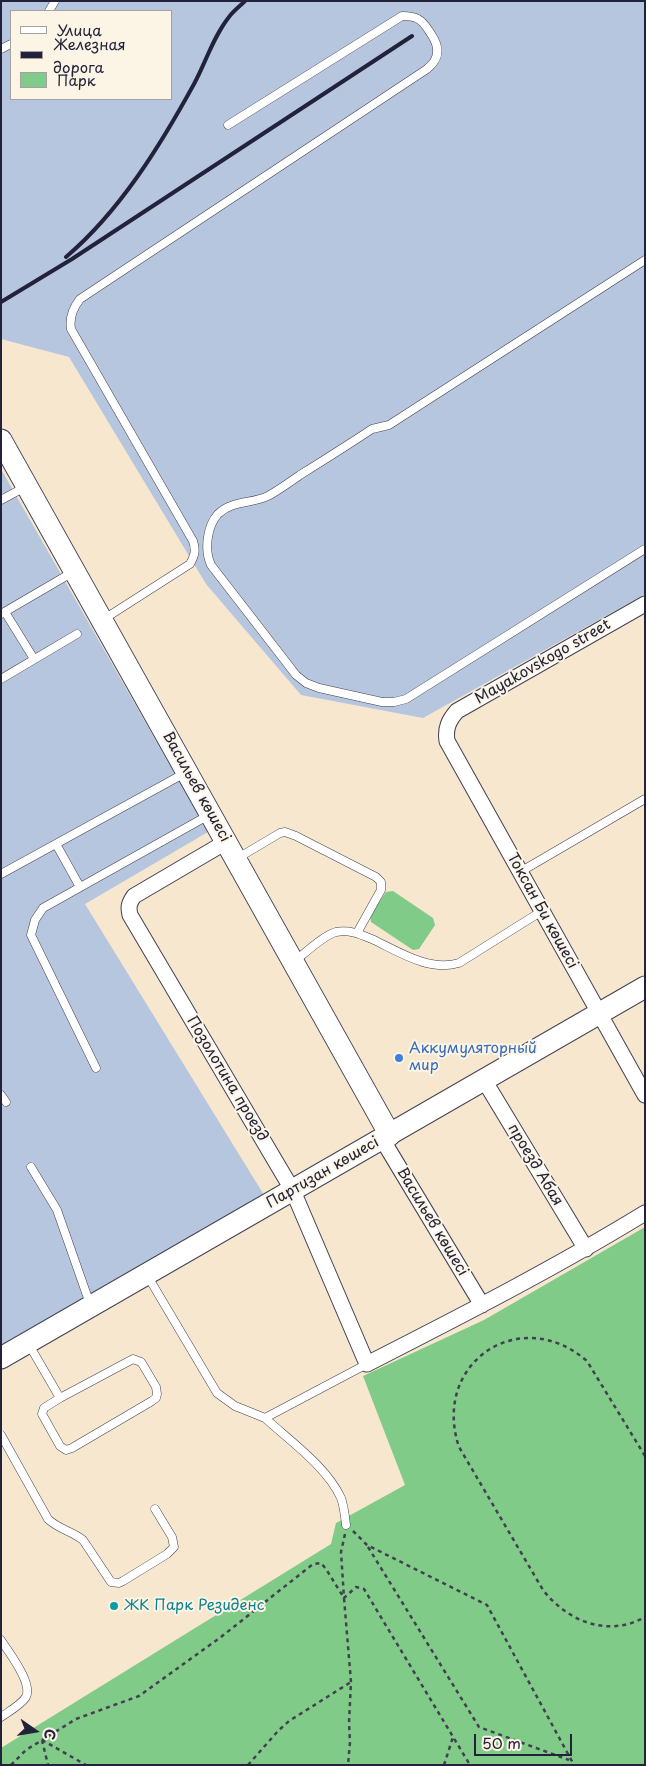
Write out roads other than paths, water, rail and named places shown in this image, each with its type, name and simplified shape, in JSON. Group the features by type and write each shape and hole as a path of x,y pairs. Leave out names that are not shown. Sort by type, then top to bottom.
{"street":[{"name":"Васильев көшесі","path":"1,440 211,814 386,1137 482,1306"},
{"name":"Mayakovskogo street","path":"447,725 457,711 645,604"},
{"name":"Токсан Би көшесі","path":"447,725 447,741 645,1095"},
{"name":"Позолотина проезд","path":"231,851 140,892 130,902 128,908 130,915 293,1191 367,1364"},
{"name":"Партизан көшесі","path":"1,1358 645,987"},
{"name":"проезд Абая","path":"484,1080 586,1249"},
{"path":"367,1364 482,1306 586,1249 645,1213"}],"lane":[{"path":"102,620 190,564 195,548 193,541 71,329 70,321 74,306 80,299 434,64 437,56 436,42 424,23 417,18 402,16 228,125"},
{"path":"645,260 389,425 372,429 267,496 238,503 224,509 212,523 207,556 211,565 296,675 306,683 319,688 382,702 394,702 406,699 645,549"},
{"path":"1,500 27,486"},
{"path":"34,660 3,613 75,571"},
{"path":"1,679 77,634"},
{"path":"1,874 187,772"},
{"path":"520,872 645,799"},
{"path":"96,1068 31,934 35,920 43,908 211,814"},
{"path":"231,851 285,832 376,877 381,882 380,890 357,933"},
{"path":"56,844 80,887"},
{"path":"292,962 330,934 343,932 357,933 420,961 436,965 452,965 459,963 542,911"},
{"path":"31,1167 57,1210 91,1306"},
{"path":"147,1274 217,1393 235,1406 265,1418 317,1465 333,1483 342,1500 346,1525"},
{"path":"28,1343 60,1398"},
{"path":"132,1359 141,1362 157,1391 156,1398 69,1450 60,1446 42,1414 44,1408 60,1398 132,1359"},
{"path":"265,1418 367,1364"},
{"path":"1,1435 48,1519 53,1524 77,1535 83,1540 111,1582 119,1583 123,1581 167,1554 174,1547 172,1537 155,1509"},
{"path":"1,1640 25,1679 28,1690 24,1700 1,1717"}],"railway":[{"path":"66,257 86,239 138,177 194,84 223,25 245,1"},
{"path":"1,302 72,259 412,36"}],"place":[{"name":"Аккумуляторный мир","path":"399,1058"},
{"name":"ЖК Парк Резиденс","path":"114,1606"}]}
